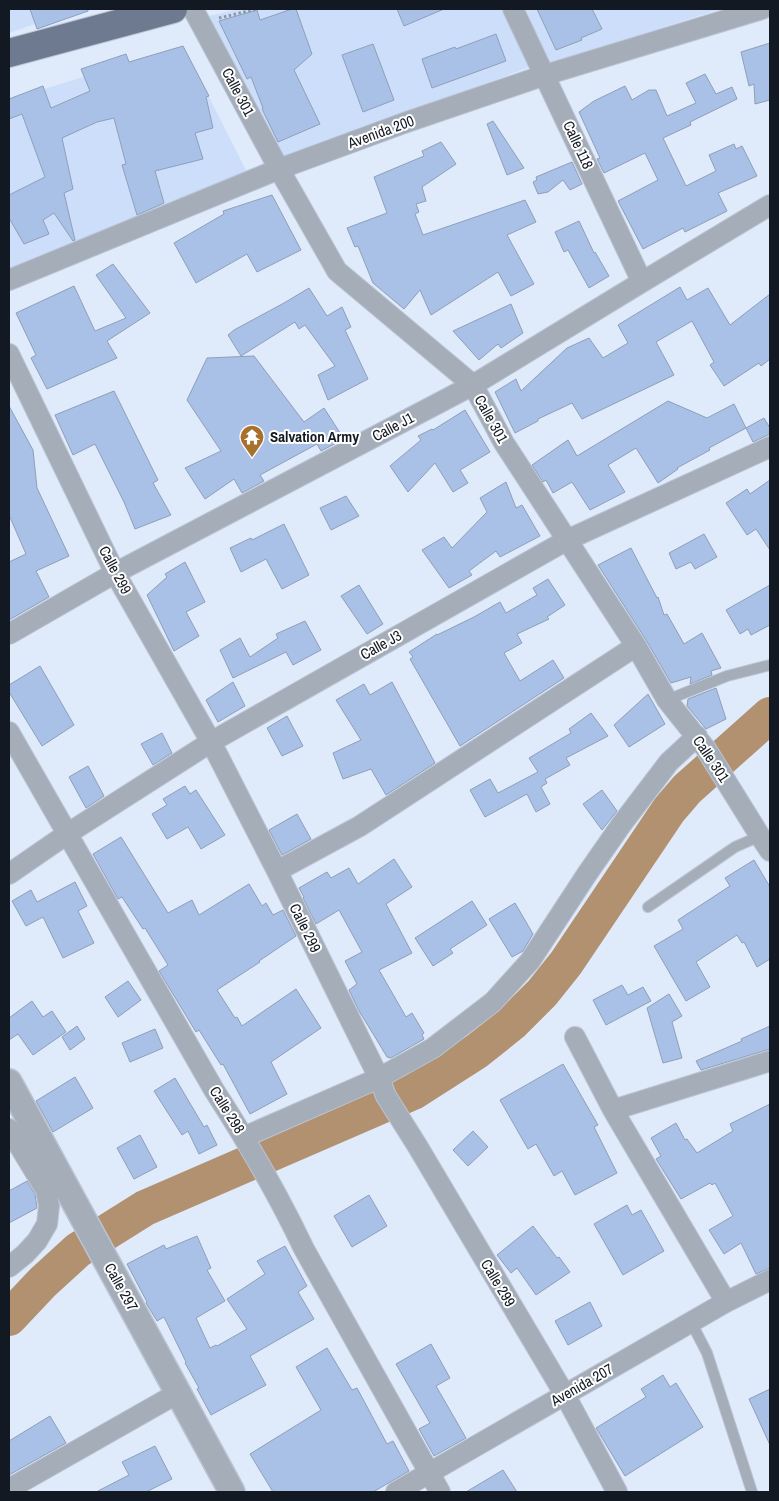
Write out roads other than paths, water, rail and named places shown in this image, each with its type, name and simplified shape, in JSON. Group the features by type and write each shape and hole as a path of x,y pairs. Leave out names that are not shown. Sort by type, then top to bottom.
{"main road":[{"path":"9,53 173,9"}],"street":[{"name":"Calle 301","path":"193,9 279,169 337,271 473,385 504,443 636,646 667,700 702,743 740,803 767,840"},
{"name":"Calle 118","path":"513,9 642,282"},
{"name":"Avenida 200","path":"9,280 279,169 404,123 545,75 762,9"},
{"name":"Calle J1","path":"9,634 115,573 473,385 770,205"},
{"name":"Calle 299","path":"9,354 115,573 211,742 277,871 382,1087 565,1395 617,1492"},
{"name":"Calle J3","path":"9,874 67,834 211,742 567,540 770,448"},
{"path":"277,871 360,826 636,646"},
{"name":"Calle 298","path":"9,732 214,1090 245,1139 428,1474 440,1492"},
{"path":"245,1139 382,1087 492,1002 530,961 587,874 669,762 702,743"},
{"path":"575,1036 613,1110 726,1302"},
{"path":"613,1110 770,1061"},
{"name":"Calle 297","path":"9,1082 232,1492"},
{"path":"9,1129 46,1190 49,1206 47,1224 37,1241 9,1267"},
{"name":"Avenida 207","path":"396,1492 726,1302 770,1280"},
{"path":"9,1490 173,1383"}],"lane":[{"path":"667,700 727,676 770,665"},
{"path":"648,907 734,847 767,840"},
{"path":"692,1322 707,1352 752,1492"}],"waterway":[{"path":"9,1318 43,1282 78,1250 145,1208 413,1092 477,1051 512,1023 542,993 566,963 669,810 687,789 770,715"}],"place":[{"name":"Salvation Army","path":"252,458"}]}
